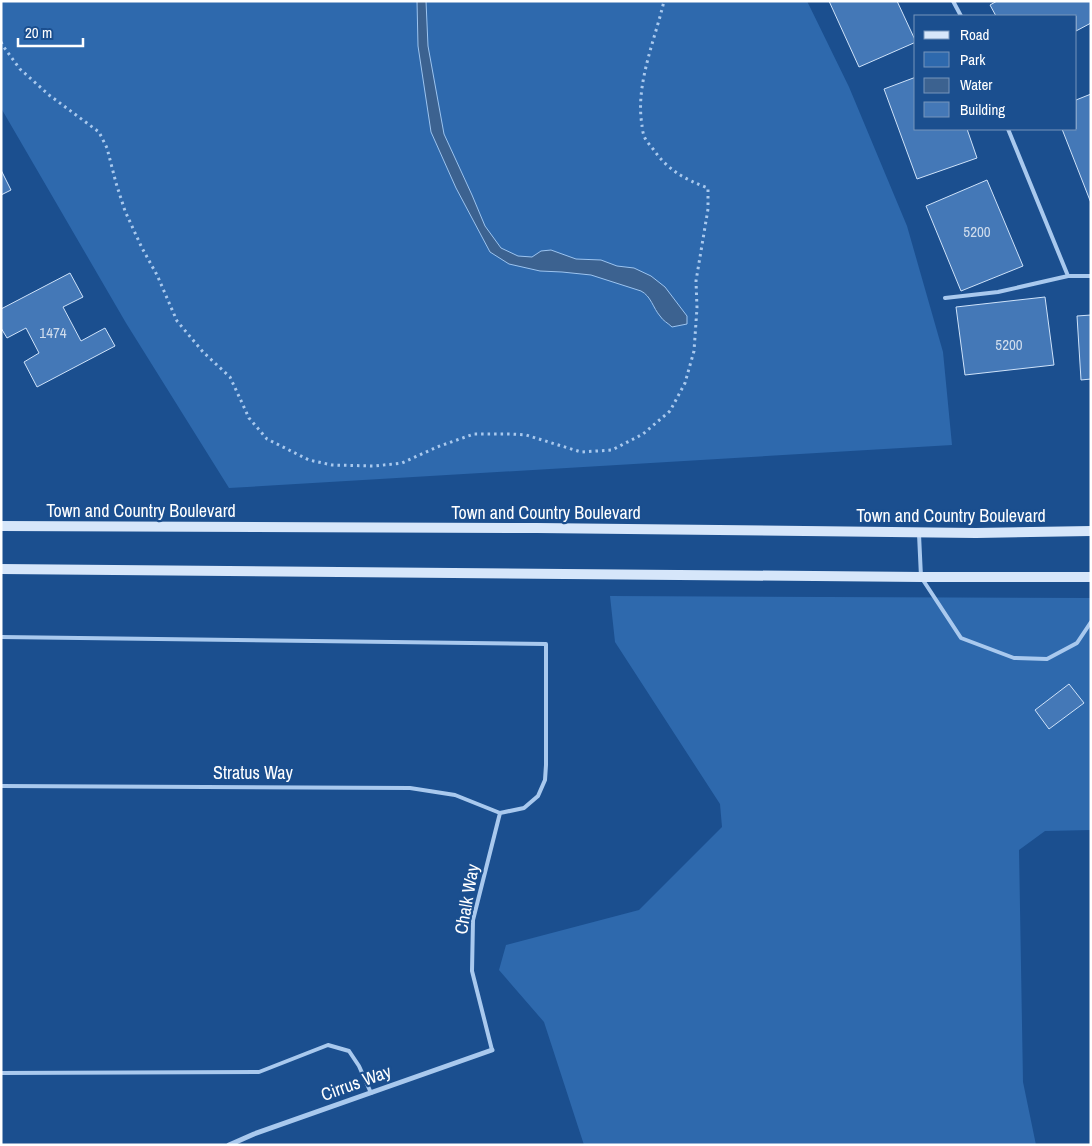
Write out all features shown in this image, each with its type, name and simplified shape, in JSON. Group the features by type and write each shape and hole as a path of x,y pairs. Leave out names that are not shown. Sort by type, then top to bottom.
{"main road":[{"name":"Town and Country Boulevard","path":"1,526 527,528 919,533 1091,531"},
{"path":"1,569 1091,577"}],"street":[{"name":"Cirrus Way","path":"229,1145 254,1134 492,1050"}],"lane":[{"path":"953,1 960,15"},
{"path":"1008,130 1068,276"},
{"path":"945,298 998,292 1068,276 1091,276"},
{"path":"919,533 921,577 961,638 1014,658 1047,660 1077,643 1091,622"},
{"path":"1,637 546,644 545,780 538,796 524,808 500,813"},
{"name":"Stratus Way","path":"1,786 410,788 455,795 500,813"},
{"name":"Chalk Way","path":"492,1050 472,971 474,920 500,813"},
{"path":"1,1073 259,1072 328,1045 349,1051 360,1066 371,1093"}],"path":[{"path":"1,42 20,69 49,95 99,132 107,148 125,211 157,275 177,321 203,352 230,377 249,418 267,439 309,460 332,465 375,466 402,464 437,447 474,434 526,435 582,452 612,450 643,434 670,411 685,382 694,351 697,308 696,282 708,210 708,188 692,182 673,171 644,137 640,100 664,1"}],"green space":[{"path":"1,1 807,1 849,87 907,226 943,352 952,445 229,488 126,323 1,108"},
{"path":"610,596 1091,598 1091,830 1045,831 1019,850 1023,1082 1036,1145 584,1145 544,1022 499,970 506,945 639,910 722,827 720,804 615,642"}],"water":[{"path":"417,1 426,1 428,46 444,134 485,226 501,248 518,256 532,257 541,251 551,250 576,259 601,260 617,266 634,268 651,276 665,287 687,316 687,324 672,327 661,318 650,299 641,291 591,275 540,271 509,264 490,252 456,188 431,132 418,46"}],"building":[{"path":"829,1 897,1 914,38 914,43 859,67"},
{"path":"997,1 1091,1 1091,23 1077,30 1077,15 995,15 990,5"},
{"path":"914,78 914,130 967,130 977,158 917,179 884,89"},
{"path":"1091,94 1091,203 1062,130 1077,130 1077,100"},
{"path":"1,170 11,190 1,195"},
{"path":"987,180 1023,266 961,291 926,206"},
{"path":"70,273 83,297 63,307 81,341 105,328 115,346 37,387 24,362 39,353 26,328 7,338 1,328 1,309"},
{"path":"1045,297 1054,365 965,375 956,307"},
{"path":"1091,315 1091,379 1081,380 1077,316"},
{"path":"1069,684 1084,703 1049,729 1035,710"}]}
